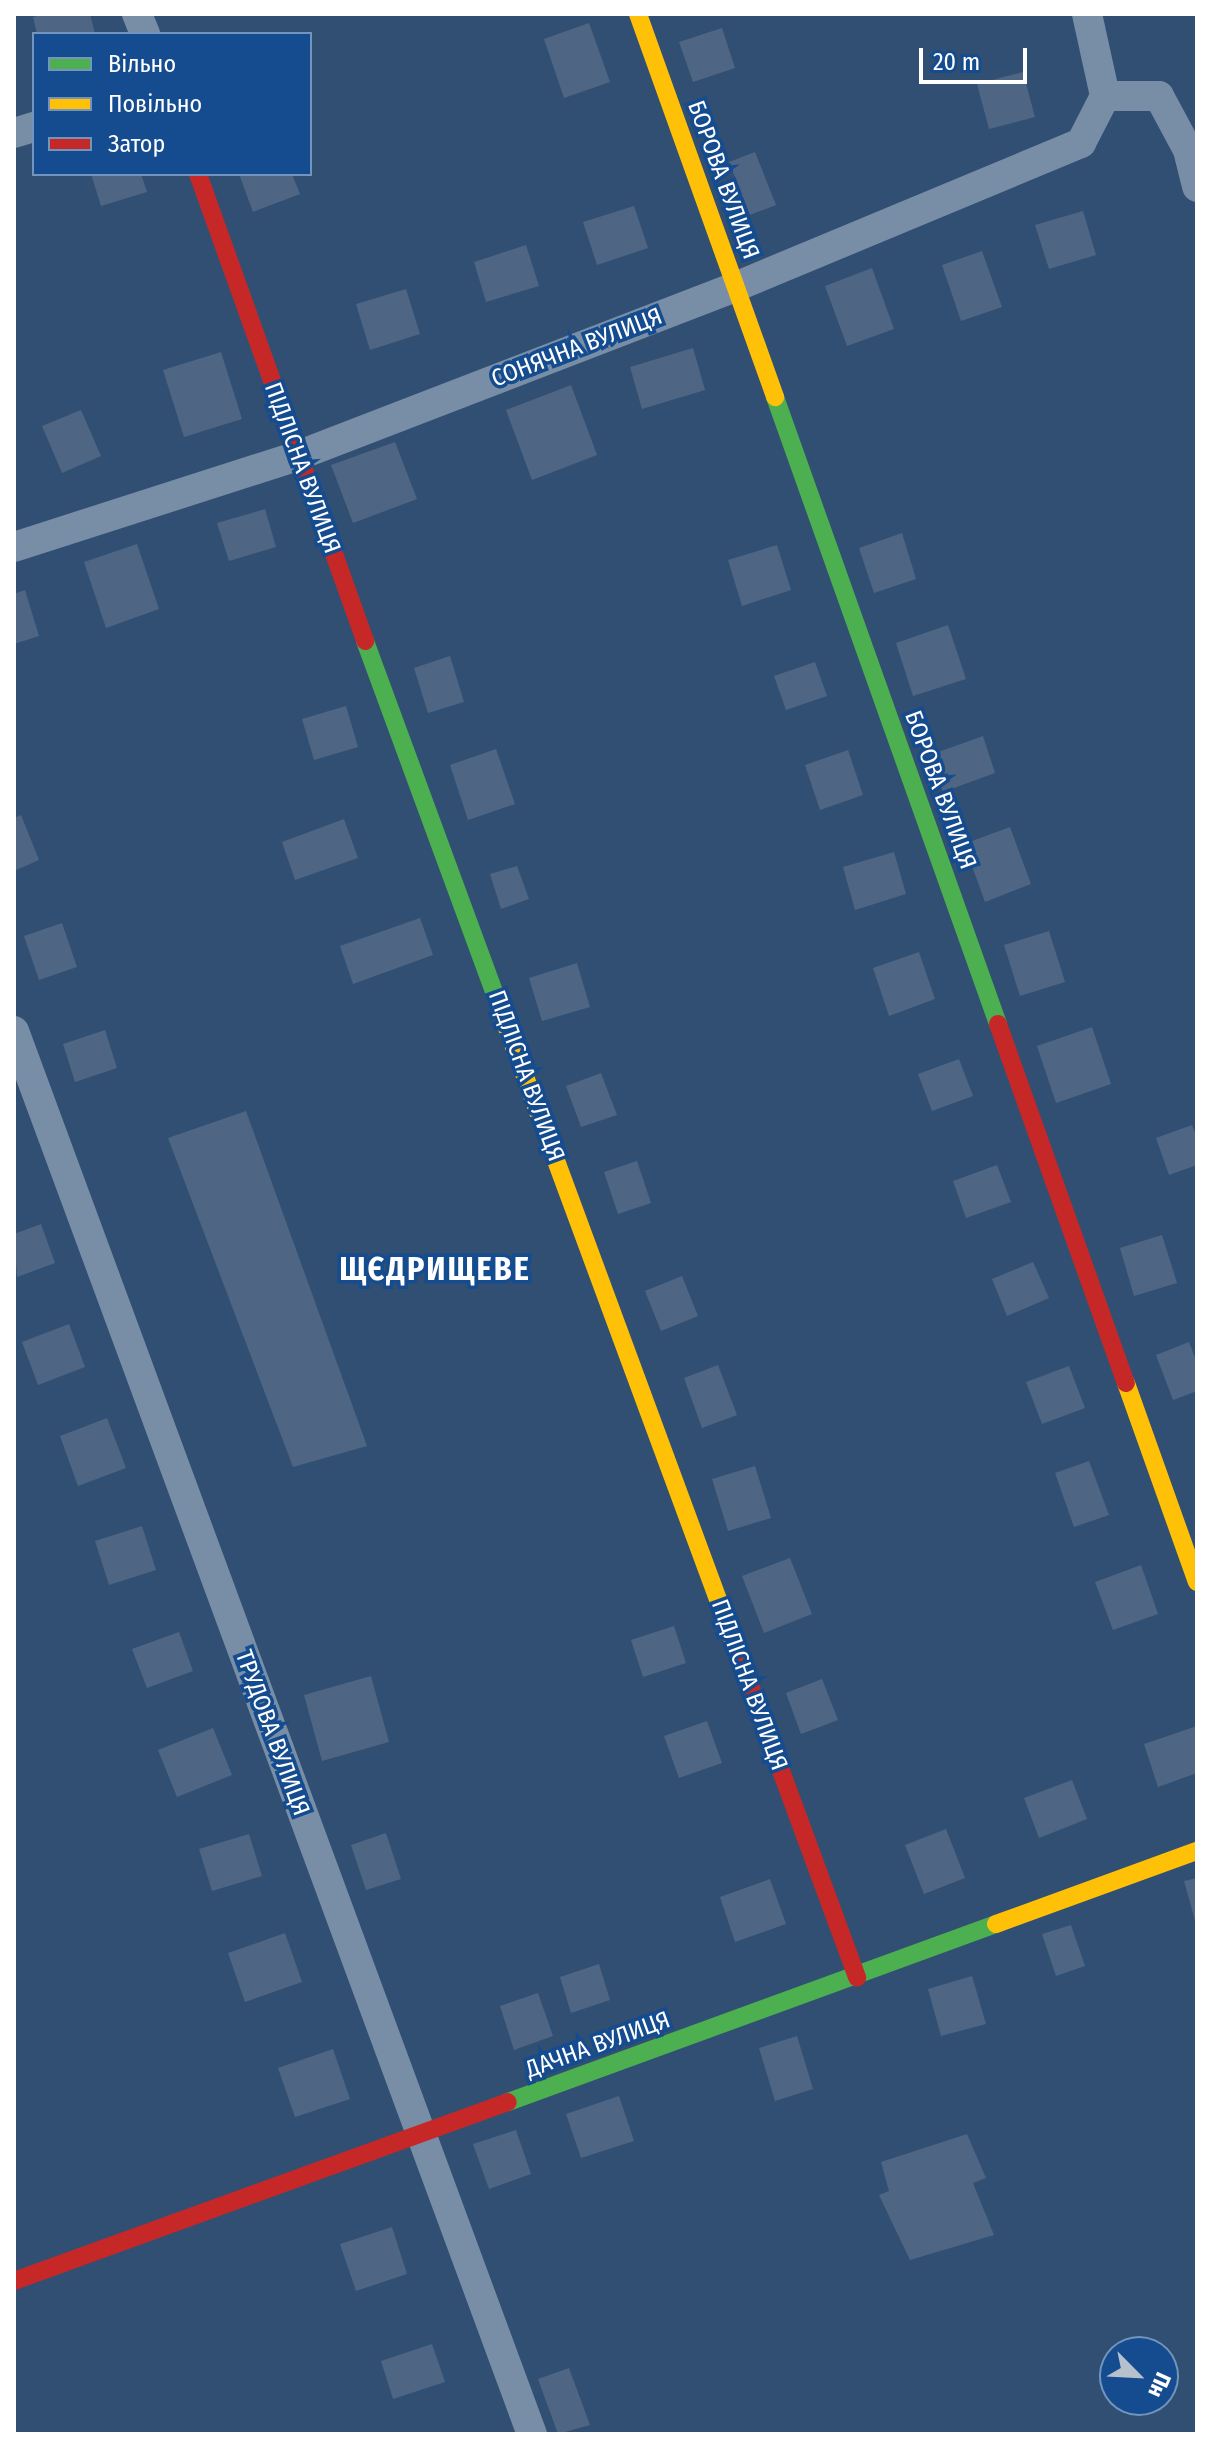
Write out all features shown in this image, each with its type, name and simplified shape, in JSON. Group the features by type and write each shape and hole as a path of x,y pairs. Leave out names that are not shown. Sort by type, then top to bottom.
{"street":[{"name":"БОРОВА ВУЛИЦЯ","path":"638,14 1197,1582"},
{"path":"1087,14 1105,96 1159,96 1188,150 1197,187"},
{"name":"СОНЯЧНА ВУЛИЦЯ","path":"14,547 297,456 735,287 1081,143 1105,96"},
{"name":"ПІДЛІСНА ВУЛИЦЯ","path":"199,176 297,456 857,1978"},
{"name":"ТРУДОВА ВУЛИЦЯ","path":"14,1031 532,2434"},
{"name":"ДАЧНА ВУЛИЦЯ","path":"14,2281 857,1978 1197,1851"}],"building":[{"path":"44,14 90,14 94,32 37,32 33,17"},
{"path":"589,23 610,82 564,98 544,39"},
{"path":"722,28 735,68 693,82 679,42"},
{"path":"1023,72 1035,117 989,129 977,84"},
{"path":"755,152 776,205 750,215 729,162"},
{"path":"92,176 142,176 147,192 101,206"},
{"path":"240,176 293,176 300,194 253,212"},
{"path":"634,206 648,248 597,265 583,222"},
{"path":"1083,211 1096,255 1049,269 1035,225"},
{"path":"526,245 539,286 486,302 474,262"},
{"path":"982,251 1002,307 961,321 942,265"},
{"path":"872,268 894,329 847,346 825,286"},
{"path":"406,289 420,334 370,350 356,304"},
{"path":"693,348 705,390 642,409 630,367"},
{"path":"221,352 242,419 184,437 163,370"},
{"path":"571,385 597,455 532,480 506,410"},
{"path":"81,410 101,456 62,473 42,426"},
{"path":"395,442 417,499 353,523 331,465"},
{"path":"265,509 276,547 229,561 217,523"},
{"path":"902,533 916,579 874,593 859,548"},
{"path":"137,544 159,609 106,628 84,562"},
{"path":"777,545 791,590 742,606 728,560"},
{"path":"25,590 39,636 14,644 14,594"},
{"path":"948,625 966,679 913,696 896,643"},
{"path":"450,656 464,702 428,713 414,668"},
{"path":"815,662 827,696 786,710 774,676"},
{"path":"346,706 358,747 314,760 302,719"},
{"path":"983,736 995,773 943,792 930,755"},
{"path":"496,749 515,804 468,820 450,765"},
{"path":"848,750 863,795 820,810 805,765"},
{"path":"21,815 39,860 14,871 14,818"},
{"path":"344,819 358,858 295,880 282,842"},
{"path":"1010,827 1031,884 985,902 964,844"},
{"path":"894,852 906,894 855,910 843,867"},
{"path":"517,866 529,899 501,909 490,874"},
{"path":"420,918 433,955 353,984 340,946"},
{"path":"62,923 77,967 39,980 24,936"},
{"path":"1049,931 1065,982 1020,996 1004,945"},
{"path":"919,952 935,999 889,1016 873,968"},
{"path":"577,963 590,1007 542,1021 529,978"},
{"path":"1092,1027 1111,1084 1056,1103 1037,1046"},
{"path":"105,1030 117,1068 75,1082 63,1044"},
{"path":"959,1059 973,1096 932,1111 918,1074"},
{"path":"601,1073 617,1115 581,1127 566,1086"},
{"path":"246,1111 367,1446 293,1467 168,1138"},
{"path":"1192,1125 1197,1138 1197,1165 1169,1175 1156,1138"},
{"path":"637,1161 651,1203 618,1214 604,1172"},
{"path":"997,1165 1011,1202 966,1218 953,1181"},
{"path":"41,1224 55,1263 17,1277 14,1234"},
{"path":"1162,1235 1177,1283 1134,1296 1120,1248"},
{"path":"1033,1262 1049,1298 1007,1316 992,1279"},
{"path":"682,1276 698,1316 661,1331 645,1291"},
{"path":"69,1324 85,1367 38,1385 22,1342"},
{"path":"1189,1342 1197,1363 1197,1391 1173,1400 1156,1355"},
{"path":"718,1365 737,1415 702,1428 684,1378"},
{"path":"1069,1366 1085,1408 1042,1424 1026,1382"},
{"path":"107,1418 126,1468 78,1486 60,1436"},
{"path":"1089,1461 1109,1515 1074,1527 1055,1473"},
{"path":"755,1466 771,1518 728,1531 712,1479"},
{"path":"142,1526 156,1570 109,1585 95,1541"},
{"path":"790,1558 812,1614 764,1633 742,1576"},
{"path":"1141,1565 1158,1614 1113,1630 1095,1582"},
{"path":"674,1626 686,1663 643,1677 631,1640"},
{"path":"179,1632 193,1671 147,1688 132,1649"},
{"path":"371,1676 389,1742 322,1761 304,1695"},
{"path":"822,1679 838,1720 801,1734 786,1693"},
{"path":"707,1721 722,1763 679,1778 664,1736"},
{"path":"1197,1726 1197,1773 1158,1787 1144,1744"},
{"path":"213,1728 232,1775 177,1797 158,1750"},
{"path":"1072,1780 1087,1819 1039,1838 1024,1798"},
{"path":"946,1829 965,1878 924,1894 905,1845"},
{"path":"386,1833 401,1879 366,1890 351,1845"},
{"path":"249,1834 262,1876 212,1891 199,1849"},
{"path":"1197,1878 1197,1924 1196,1924 1184,1881"},
{"path":"770,1879 786,1924 735,1942 720,1897"},
{"path":"1071,1925 1085,1966 1056,1976 1042,1934"},
{"path":"285,1933 302,1982 245,2002 228,1953"},
{"path":"599,1964 610,2000 571,2013 560,1977"},
{"path":"972,1976 986,2024 941,2036 928,1989"},
{"path":"538,1993 553,2036 514,2050 500,2006"},
{"path":"797,2036 813,2089 775,2101 759,2048"},
{"path":"333,2049 350,2099 295,2117 278,2068"},
{"path":"619,2096 634,2141 581,2158 566,2114"},
{"path":"516,2130 531,2174 489,2189 473,2144"},
{"path":"967,2134 986,2178 973,2183 994,2235 910,2260 879,2195 889,2191 881,2162"},
{"path":"392,2227 407,2274 356,2291 340,2244"},
{"path":"432,2344 445,2382 393,2399 381,2361"},
{"path":"569,2368 590,2425 558,2434 538,2379"}],"traffic: fast":[{"path":"775,397 998,1024"},
{"path":"365,641 503,1017"},
{"path":"508,2102 996,1924"}],"traffic: slow":[{"path":"638,14 775,397"},
{"path":"503,1017 737,1651"},
{"path":"1126,1383 1197,1582"},
{"path":"996,1924 1197,1851"}],"traffic: jam":[{"path":"199,176 365,641"},
{"path":"998,1024 1126,1383"},
{"path":"737,1651 857,1978"},
{"path":"14,2281 508,2102"}],"district":[{"name":"ЩЄДРИЩЕВЕ","path":"435,1269"}]}
